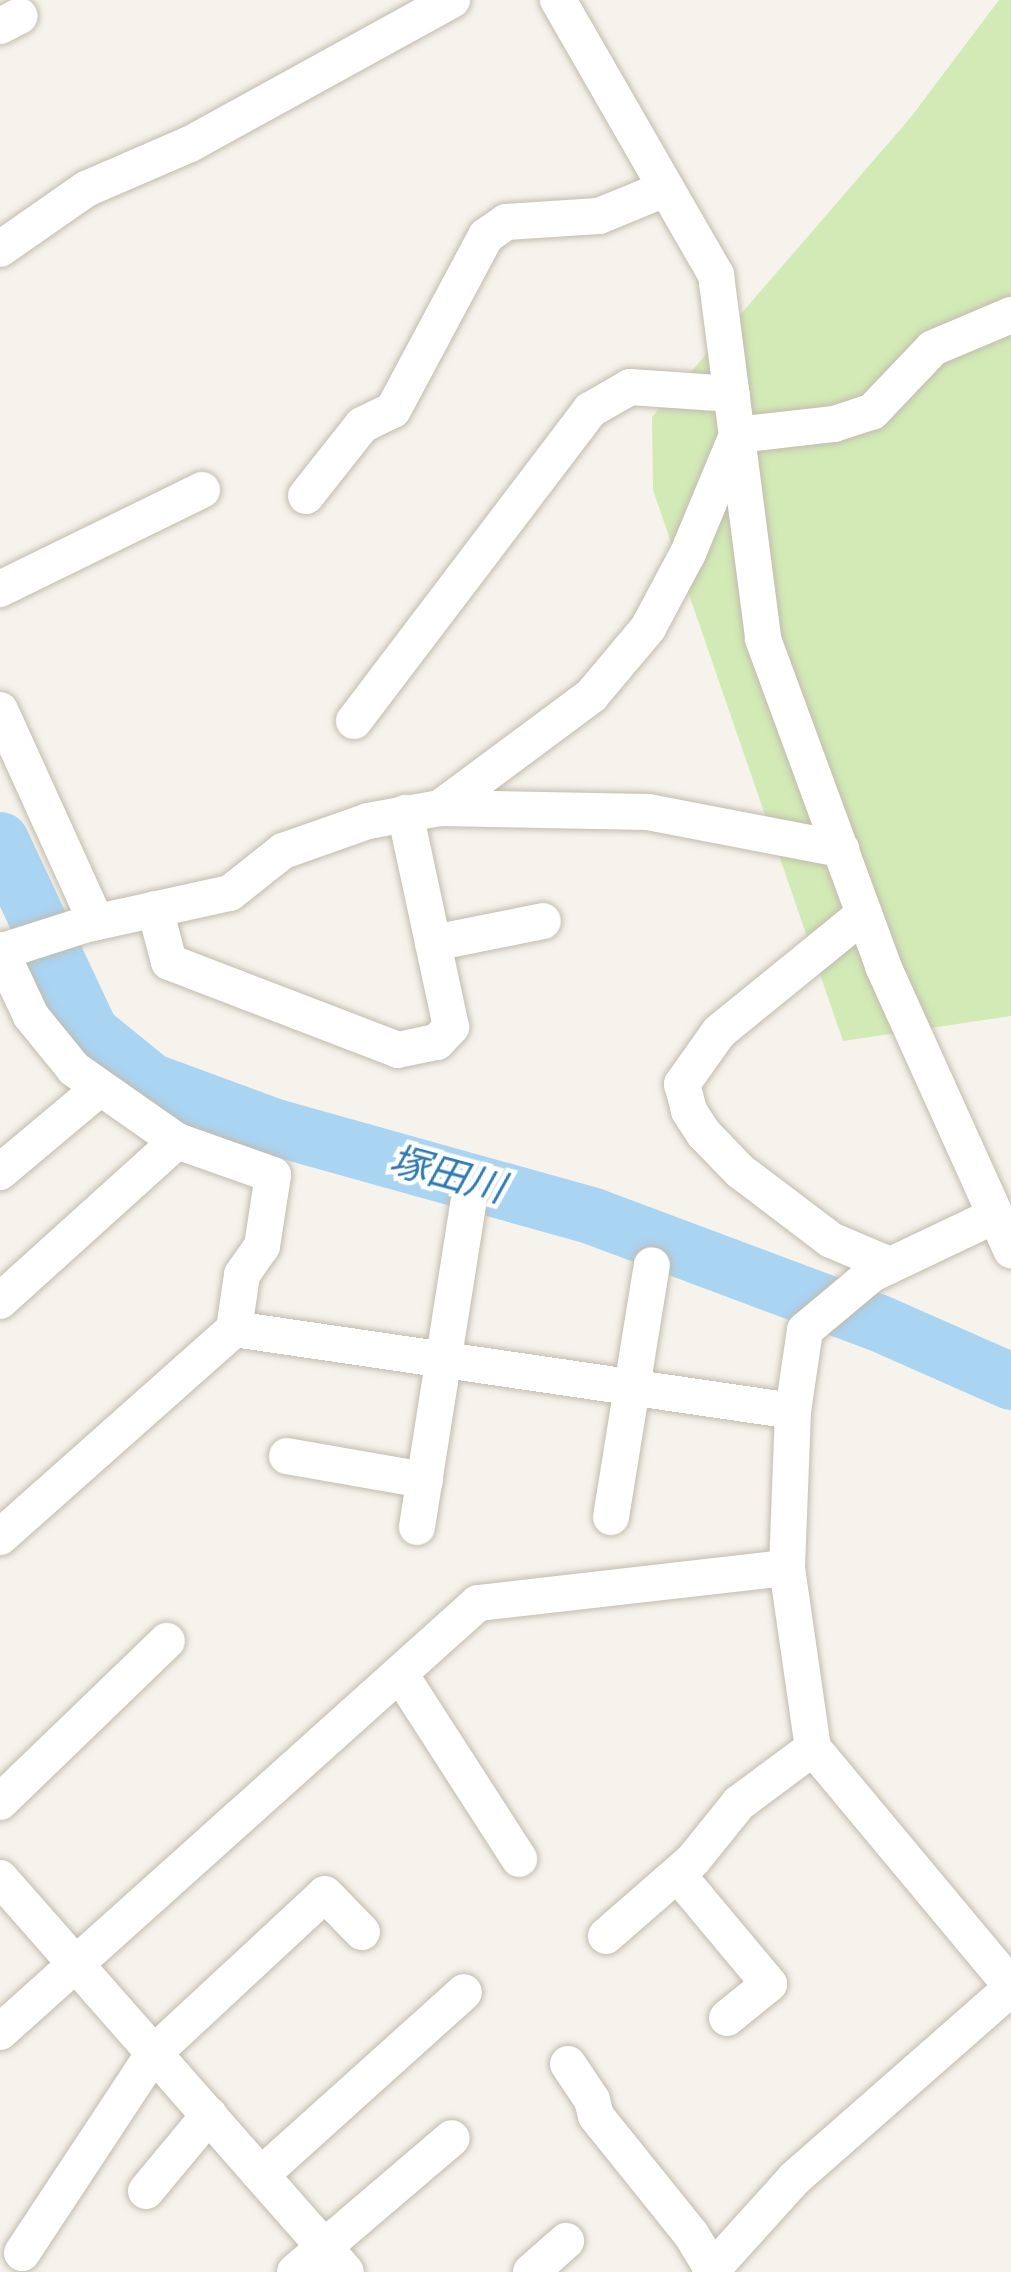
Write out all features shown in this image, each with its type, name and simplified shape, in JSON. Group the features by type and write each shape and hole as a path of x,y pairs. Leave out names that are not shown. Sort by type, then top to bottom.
{"street":[{"path":"0,249 86,189 190,144 452,0"},
{"path":"558,0 716,275 764,639 864,914 1011,1250"},
{"path":"306,496 362,425 393,410 486,236 506,222 599,216 665,189"},
{"path":"737,435 834,424 872,412 932,348 1011,315"},
{"path":"354,721 590,410 630,387 732,394"},
{"path":"423,811 591,696 648,628 688,553 737,435"},
{"path":"0,589 202,490"},
{"path":"0,710 90,924"},
{"path":"155,909 170,962 398,1050 437,1042 451,1027 433,943 423,811"},
{"path":"0,1537 234,1329 242,1275 262,1246 273,1175 177,1141 99,1089 74,1069 31,1016 5,963 90,924 230,892 284,851 423,811 648,812 841,849"},
{"path":"864,914 718,1032 682,1084 689,1111 704,1134 740,1171 831,1240 881,1269"},
{"path":"433,943 543,922"},
{"path":"0,1172 99,1089"},
{"path":"0,1300 177,1141"},
{"path":"417,1528 468,1204"},
{"path":"568,2064 596,2116 691,2234 711,2270 795,2178 1011,1987 813,1748 787,1568 793,1411 805,1330 881,1269 994,1216"},
{"path":"610,1517 652,1265"},
{"path":"234,1329 793,1411"},
{"path":"287,1456 425,1480"},
{"path":"0,2032 478,1603 787,1568"},
{"path":"0,1802 167,1641"},
{"path":"400,1674 518,1859"},
{"path":"606,1936 678,1875 739,1803 813,1748"},
{"path":"678,1875 769,1984 727,2018"},
{"path":"0,1878 335,2259"},
{"path":"22,2253 154,2053 326,1894 362,1932"},
{"path":"261,2175 464,1992"},
{"path":"146,2191 209,2115"},
{"path":"295,2272 335,2259 452,2138"},
{"path":"531,2272 566,2241"}],"green space":[{"path":"999,0 1011,0 1011,1016 843,1041 653,490 652,417 911,117"}],"waterway":[{"name":"塚田川","path":"0,840 90,1032 150,1081 275,1127 593,1216 877,1322 1011,1381"}]}
